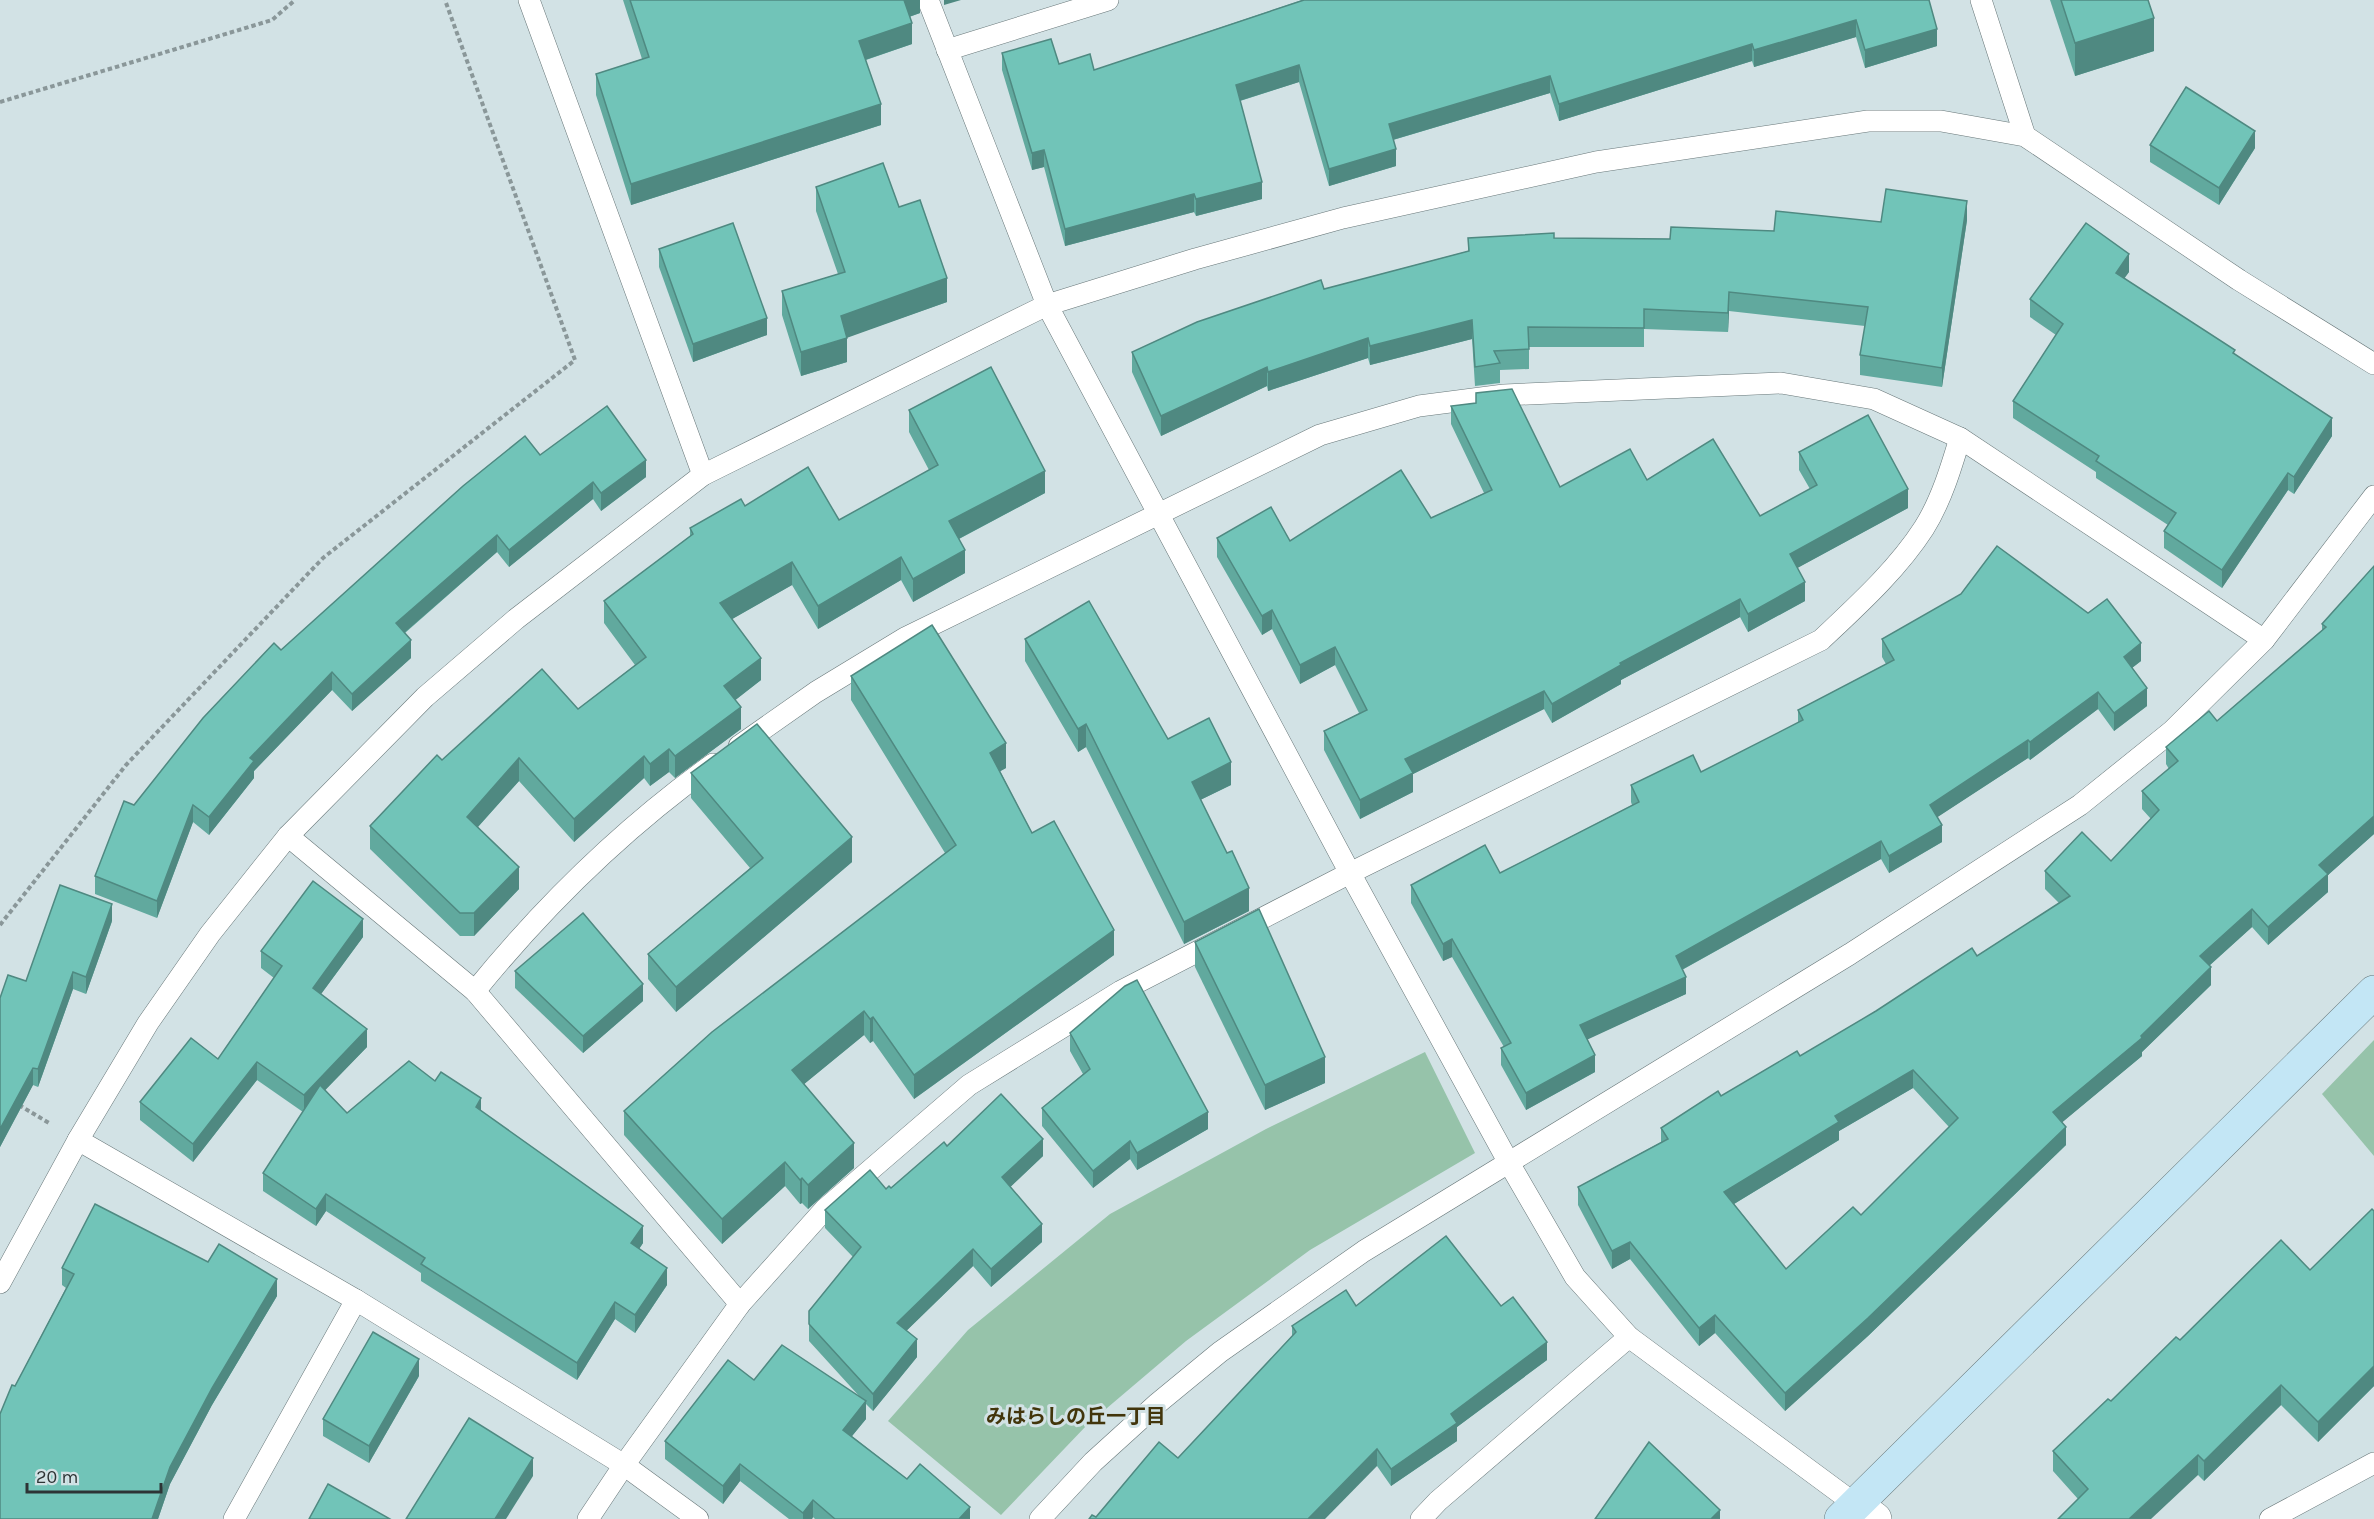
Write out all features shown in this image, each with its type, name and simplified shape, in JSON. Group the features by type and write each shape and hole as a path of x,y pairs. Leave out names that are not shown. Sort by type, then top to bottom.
{"street":[{"path":"1857,1514 2374,992"}],"lane":[{"path":"529,0 703,475"},
{"path":"928,0 1047,305 1350,873 1509,1164 1575,1277 1629,1337 1857,1514"},
{"path":"947,50 1108,0"},
{"path":"1982,0 2025,136"},
{"path":"0,1283 78,1140 148,1023 210,934 288,836 425,697 516,619 703,475 1047,305 1195,259 1343,218 1596,162 1868,121 1941,121 2025,136 2238,280 2374,364"},
{"path":"475,991 506,953 575,880 636,826 709,767 816,692 905,638 1320,435 1419,406 1504,395 1781,382 1874,399 1960,438 2264,640"},
{"path":"588,1519 624,1465 741,1304 825,1209 969,1085 1121,991 1350,873 1821,640 1872,591 1924,528 1946,481 1960,438"},
{"path":"1040,1519 1093,1462 1220,1352 1364,1251 1850,954 2080,805 2172,730 2264,640 2374,496"},
{"path":"288,836 475,991 741,1304"},
{"path":"78,1140 356,1300 624,1465 698,1519"},
{"path":"234,1519 356,1300"},
{"path":"1421,1519 1438,1501 1629,1337"},
{"path":"2270,1519 2374,1463"}],"path":[{"path":"0,102 272,20 295,0"},
{"path":"0,925 126,765 323,558 575,360 445,0"},
{"path":"10,1100 78,1140"}],"green space":[{"path":"2374,1040 2374,1156 2322,1094"},
{"path":"1425,1052 1475,1153 1310,1250 1186,1341 1087,1425 1001,1515 888,1421 968,1330 1110,1214 1266,1129"}],"building":[{"path":"630,0 904,0 912,23 859,41 881,104 631,184 596,74 649,57"},
{"path":"1304,0 1929,0 1937,29 1865,50 1856,20 1754,50 1752,44 1559,104 1550,76 1389,124 1396,149 1329,169 1299,65 1236,85 1262,182 1196,199 1194,194 1065,229 1044,150 1032,153 1002,53 1051,39 1059,64 1090,54 1094,70"},
{"path":"2061,0 2148,0 2154,18 2075,43"},
{"path":"2186,87 2255,131 2219,188 2150,145"},
{"path":"883,163 899,207 920,200 947,278 841,316 847,338 801,352 782,291 845,272 816,187"},
{"path":"1886,189 1967,201 1942,368 1860,355 1868,307 1729,292 1728,313 1644,309 1644,328 1528,327 1529,349 1494,351 1500,363 1475,367 1472,320 1370,346 1368,338 1268,372 1267,367 1161,416 1132,352 1197,322 1321,280 1324,289 1469,251 1468,238 1554,233 1554,238 1670,239 1671,227 1774,231 1776,211 1881,222"},
{"path":"733,223 767,318 693,344 659,249"},
{"path":"2086,223 2129,254 2116,273 2235,350 2233,353 2332,418 2294,477 2288,473 2222,570 2164,531 2176,513 2096,461 2099,456 2013,401 2063,324 2030,299"},
{"path":"991,367 1045,471 949,521 965,550 913,579 901,557 818,606 792,562 720,603 761,658 724,686 741,707 675,756 669,749 650,764 644,756 574,819 519,758 467,817 519,867 474,913 460,913 370,826 437,755 442,760 542,669 578,709 646,657 604,601 693,534 690,528 741,499 745,506 808,467 839,520 938,465 909,410"},
{"path":"1512,389 1560,487 1630,449 1647,480 1713,439 1760,516 1817,485 1799,452 1868,415 1908,489 1790,554 1805,582 1748,614 1740,599 1620,663 1621,665 1552,704 1544,691 1405,759 1413,773 1360,800 1324,731 1367,710 1335,647 1300,665 1272,610 1262,616 1217,538 1271,507 1290,541 1401,470 1431,518 1492,490 1451,406 1476,403 1476,393"},
{"path":"607,406 646,460 601,493 593,482 509,550 497,535 396,623 411,640 352,694 332,672 250,758 254,761 209,817 193,805 157,901 95,876 124,801 134,805 203,718 274,643 281,650 463,486 525,436 540,455"},
{"path":"1997,546 2088,613 2107,599 2141,643 2124,657 2147,688 2114,713 2098,692 2030,742 2028,740 1930,805 1942,825 1889,856 1881,841 1676,956 1686,977 1580,1025 1595,1055 1526,1093 1501,1048 1511,1043 1452,939 1443,944 1411,885 1485,845 1500,873 1639,802 1631,785 1693,755 1701,772 1803,720 1798,710 1894,660 1882,639 1961,594"},
{"path":"2374,566 2374,816 2319,865 2328,874 2268,927 2252,909 2200,956 2211,967 2141,1036 2142,1038 2053,1112 2066,1127 1868,1318 1785,1393 1715,1315 1699,1328 1630,1242 1612,1251 1578,1187 1668,1139 1661,1128 1718,1091 1721,1096 1797,1051 1800,1056 1876,1011 1972,948 1977,956 2070,896 2045,871 2082,832 2111,861 2159,810 2142,791 2178,761 2166,747 2209,711 2217,721 2326,627 2322,624","holes":["1913,1070 1958,1118 1861,1215 1853,1207 1786,1269 1724,1192 1839,1122 1835,1116"]},
{"path":"1089,601 1168,739 1209,718 1231,762 1192,782 1227,853 1232,851 1249,888 1184,922 1086,724 1078,729 1025,639"},
{"path":"932,625 1006,743 990,753 1032,833 1054,821 1114,930 914,1075 873,1017 870,1019 864,1011 792,1070 854,1143 808,1185 802,1178 800,1180 785,1162 722,1219 624,1111 712,1032 956,845 851,676"},
{"path":"757,724 852,837 676,987 648,954 763,858 691,773"},
{"path":"313,881 363,919 313,988 367,1029 304,1095 257,1062 193,1144 140,1102 191,1038 218,1059 282,966 261,951"},
{"path":"60,885 112,904 86,977 73,972 38,1069 33,1068 0,1129 0,998 8,975 26,981"},
{"path":"1259,909 1325,1057 1265,1085 1195,942"},
{"path":"583,913 643,984 583,1036 515,971"},
{"path":"1137,980 1208,1112 1137,1153 1130,1141 1093,1171 1042,1108 1090,1069 1070,1033 1125,986"},
{"path":"409,1061 435,1081 441,1072 481,1098 476,1107 643,1226 631,1243 667,1268 635,1315 615,1302 577,1363 421,1264 425,1258 326,1194 316,1209 263,1173 320,1085 347,1113"},
{"path":"1001,1094 1043,1139 1002,1177 1042,1224 991,1269 973,1249 897,1323 917,1339 873,1394 809,1324 809,1311 861,1247 825,1210 870,1170 886,1189 889,1186 891,1188 944,1142 947,1146"},
{"path":"95,1204 208,1262 219,1244 277,1279 212,1388 170,1467 152,1519 0,1519 0,1414 12,1385 15,1386 74,1274 62,1268"},
{"path":"2372,1209 2374,1211 2374,1366 2318,1422 2281,1385 2204,1461 2198,1455 2129,1519 2058,1519 2088,1489 2053,1451 2108,1399 2111,1401 2176,1337 2180,1340 2281,1240 2310,1270"},
{"path":"1446,1236 1501,1306 1513,1297 1547,1342 1451,1414 1457,1423 1391,1469 1377,1449 1308,1519 1089,1519 1092,1515 1096,1517 1159,1442 1178,1458 1296,1332 1292,1326 1346,1290 1356,1306"},
{"path":"373,1332 419,1359 369,1446 323,1419"},
{"path":"782,1345 866,1401 843,1430 907,1479 920,1464 970,1507 959,1519 835,1519 813,1500 803,1513 740,1464 723,1486 665,1441 728,1360 754,1380"},
{"path":"469,1418 533,1458 495,1519 406,1519"},
{"path":"1649,1442 1720,1510 1711,1519 1595,1519"},
{"path":"328,1484 390,1519 309,1519"}],"district":[{"name":"みはらしの丘一丁目","path":"1076,1416"}]}
